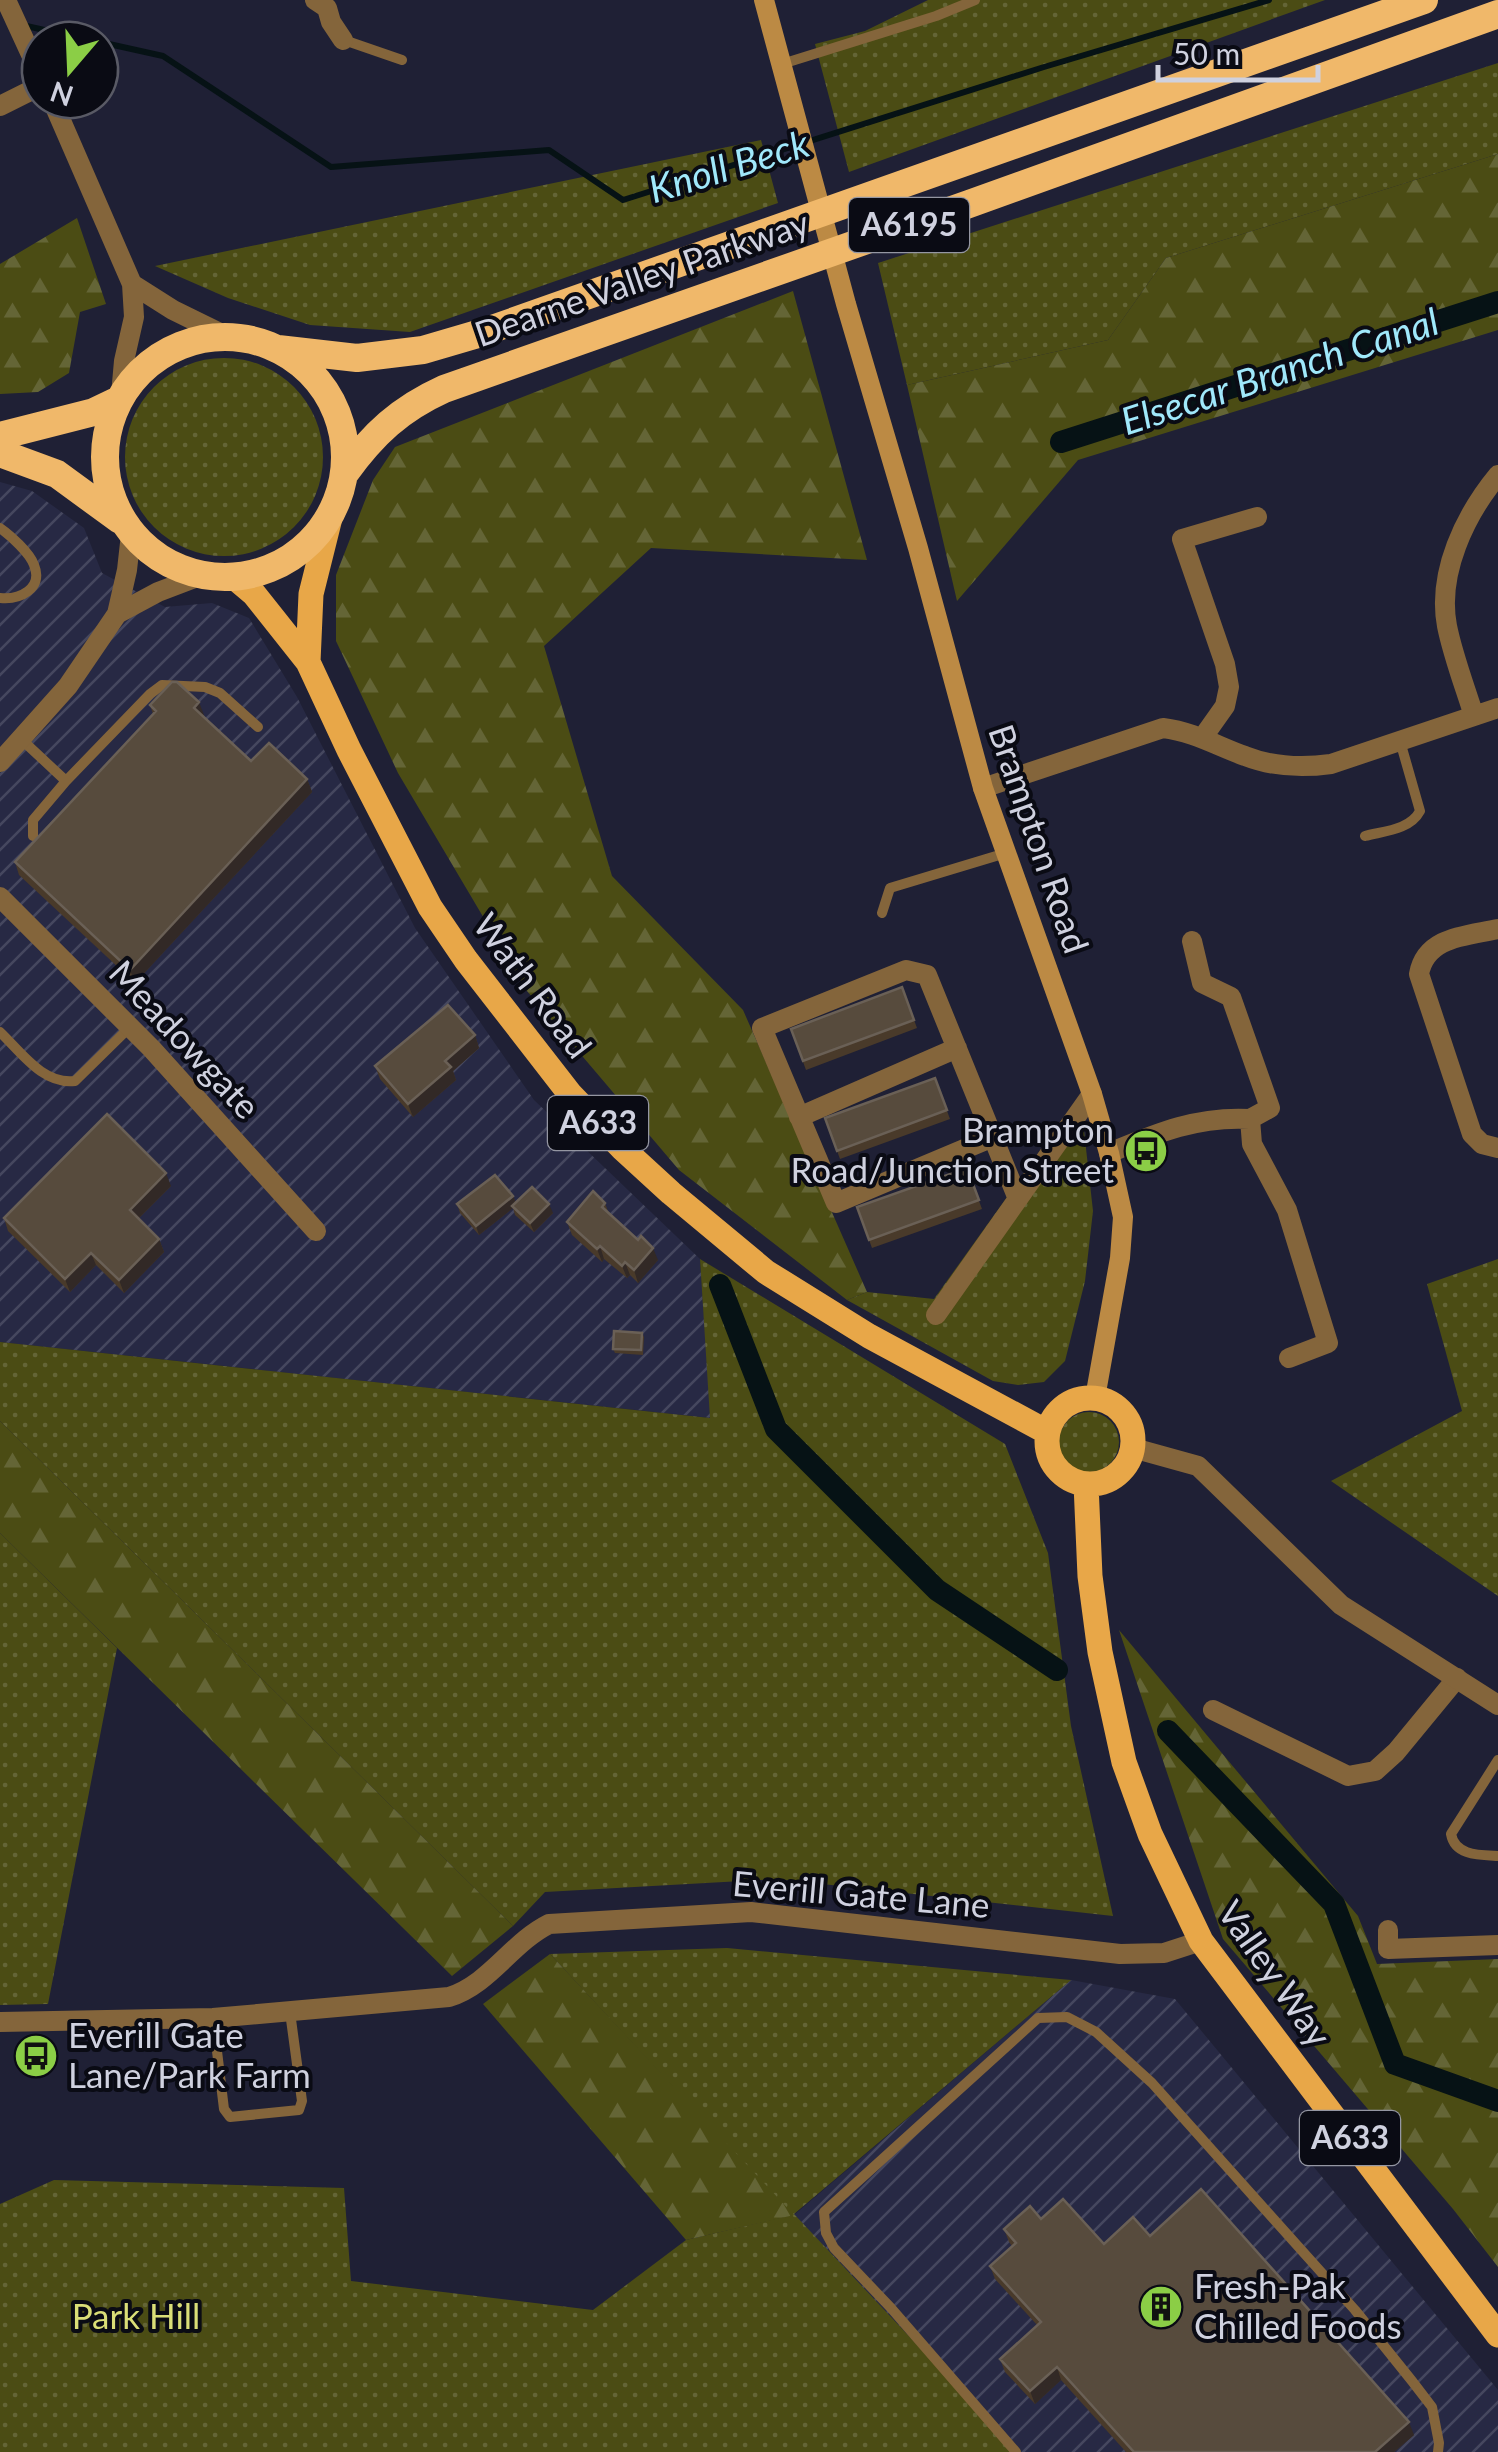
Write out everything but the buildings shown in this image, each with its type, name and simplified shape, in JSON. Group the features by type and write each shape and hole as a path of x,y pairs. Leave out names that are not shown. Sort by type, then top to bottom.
{"highway":[{"name":"Dearne Valley Parkway","path":"278,349 357,358 423,350 480,334 1424,0"},
{"name":"Dearne Valley Parkway","path":"344,474 385,425 416,402 444,388 1498,14"},
{"name":"A6195","path":"0,453 57,474 126,528 151,553 174,567 200,576 235,578 263,572 290,560 330,518 340,496 345,444 338,414 324,388 304,366 278,349 228,336 196,340 166,352 140,370 119,398 104,449 111,499 126,528"},
{"name":"A6195","path":"0,436 94,412 119,398"}],"main road":[{"name":"Brampton Road","path":"764,0 983,788 1109,1152 1123,1217 1120,1258 1096,1398"},
{"name":"Wath Road","path":"308,662 311,594 330,518"},
{"name":"Wath Road","path":"235,578 254,594 308,662 430,907 570,1094 670,1193 766,1272 870,1336 1047,1432"},
{"path":"1082,1398 1096,1398 1120,1410 1133,1434 1133,1448 1122,1471 1099,1484 1086,1484 1060,1473 1046,1447 1047,1432 1059,1410 1082,1398"},
{"name":"Valley Way","path":"1086,1484 1090,1576 1100,1652 1124,1762 1150,1834 1201,1941 1498,2335"}],"street":[{"path":"6,0 20,30"},
{"path":"324,3 343,40"},
{"path":"61,120 132,284 134,317 119,398"},
{"path":"132,284 172,310 228,336"},
{"path":"1474,716 1447,626 1446,602 1450,571 1470,513 1498,476"},
{"path":"1203,737 1225,706 1229,687 1225,664 1182,539 1257,517"},
{"path":"0,762 68,686 117,614 127,570 126,528"},
{"path":"117,614 200,576"},
{"path":"983,788 1163,728 1203,737 1246,757 1304,768 1331,764 1498,708"},
{"name":"Meadowgate","path":"0,897 130,1027 316,1231"},
{"path":"1498,929 1442,942 1422,960 1419,974 1472,1134 1482,1144 1498,1148"},
{"path":"1109,1152 1172,1127 1230,1118 1250,1119 1270,1108 1231,998 1202,983 1192,941"},
{"path":"993,1136 836,1203 762,1028 906,970 927,975 993,1136 1018,1199"},
{"path":"799,1116 957,1048"},
{"path":"949,1309 1018,1199 1092,1094"},
{"path":"1250,1119 1252,1144 1287,1210 1328,1343 1289,1358"},
{"path":"1133,1448 1198,1466 1341,1606 1498,1705"},
{"path":"1213,1710 1348,1776 1376,1771 1457,1678"},
{"name":"Everill Gate Lane","path":"0,2022 213,2018 450,1997 477,1984 532,1933 549,1924 750,1912 1120,1954 1164,1953 1201,1941"},
{"path":"1388,1930 1388,1949 1498,1946"}],"lane":[{"path":"782,64 975,0"},
{"path":"343,40 402,60"},
{"path":"0,528 35,566 35,581 28,592 14,600 0,598"},
{"path":"33,836 33,820 66,781 162,685 205,687 220,693 258,727"},
{"path":"22,739 66,781"},
{"path":"1365,836 1407,825 1420,811 1400,741"},
{"path":"882,914 890,888 1006,853"},
{"path":"0,1032 44,1074 67,1082 75,1081 130,1027"},
{"path":"1498,1760 1451,1834 1452,1843 1461,1850 1498,1856"},
{"path":"213,2018 224,2109 230,2117 299,2110 302,2101 290,2012"},
{"path":"1016,2452 834,2248 826,2233 824,2212 1038,2018 1068,2017 1096,2032 1152,2083 1354,2310 1432,2407 1438,2452"}],"shaded area":[{"path":"0,482 32,491 84,528 102,573 165,607 212,603 249,618 297,697 415,928 534,1100 700,1259 711,1418 0,1342"},
{"path":"1071,1980 1175,1999 1498,2390 1498,2452 1018,2452 794,2215"}],"green space":[{"path":"928,0 1325,0 849,172 815,44 865,31"},
{"path":"1498,63 1498,154 1166,258 1108,340 907,385 878,263"},
{"path":"761,140 778,203 410,332 310,325 228,298 155,266"},
{"path":"1498,154 1498,330 1078,460 957,601 907,385 1108,340 1166,258"},
{"path":"77,218 106,304 80,312 69,373 38,392 0,394 0,264"},
{"path":"793,291 867,560 651,548 544,646 612,876 743,1010 867,1292 847,1300 679,1170 527,991 398,773 336,641 336,575 373,480 395,447"},
{"path":"224,358 262,365 294,387 316,419 323,457 316,495 294,527 262,549 224,556 186,549 154,527 132,495 125,457 132,419 154,387 186,365"},
{"path":"1080,1095 1093,1211 1085,1281 1065,1361 1044,1382 1018,1385 993,1381 847,1300 867,1292 934,1299"},
{"path":"700,1259 1005,1444 1048,1553 1071,1726 1113,1916 777,1879 545,1892 513,1926 0,1421 0,1342 710,1418"},
{"path":"1498,1259 1498,1596 1331,1481 1462,1411 1427,1284"},
{"path":"1089,1412 1110,1421 1119,1442 1110,1463 1089,1472 1068,1463 1059,1442 1068,1421"},
{"path":"0,1421 513,1926 452,1976 0,1533"},
{"path":"0,1533 117,1648 48,2004 0,2005"},
{"path":"1119,1630 1358,1916 1377,1964 1498,1959 1498,2267 1223,1939"},
{"name":"Park Hill","path":"727,1948 1071,1980 794,2214 1018,2452 0,2452 0,2204 54,2180 344,2188 351,2281 593,2310 686,2240 792,2215 550,1954"},
{"path":"550,1954 794,2215 686,2240 483,2004"}],"waterway":[{"name":"Knoll Beck","path":"120,46 163,56 331,167 549,150 623,200 1269,0"},
{"name":"Elsecar Branch Canal","path":"1061,442 1498,302"},
{"path":"720,1285 776,1429 937,1590 1057,1670"},
{"path":"1168,1731 1334,1904 1395,2064 1498,2101"}],"place":[{"name":"Brampton Road/Junction Street","path":"1146,1151"},
{"name":"Everill Gate Lane/Park Farm","path":"36,2056"},
{"name":"Fresh-Pak Chilled Foods","path":"1161,2307"}]}
